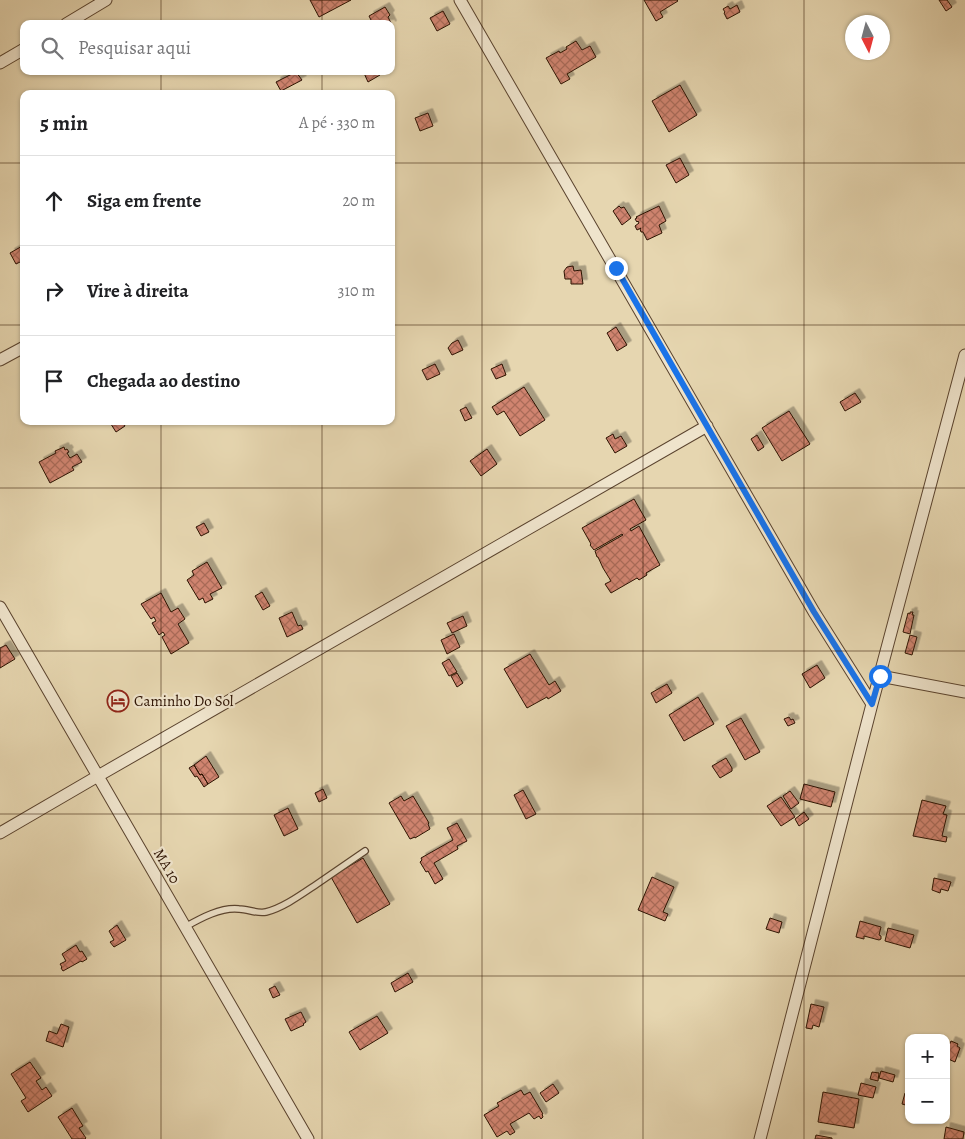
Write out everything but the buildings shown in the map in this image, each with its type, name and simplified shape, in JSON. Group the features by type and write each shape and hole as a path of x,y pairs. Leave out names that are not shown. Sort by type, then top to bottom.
{"street":[{"path":"73,20 106,0"},
{"path":"460,0 814,612 872,704"},
{"path":"0,62 20,50"},
{"path":"0,360 20,349"},
{"path":"760,1139 872,704 965,355"},
{"path":"0,833 707,426"},
{"name":"MA 10","path":"0,608 308,1139"},
{"path":"880,676 965,692"}],"lane":[{"path":"185,927 220,911 233,908 267,912 298,897 365,851"}],"place":[{"name":"Caminho Do Sol","path":"118,701"}],"route":[{"path":"616,268 814,612 872,704 880,676"}]}
